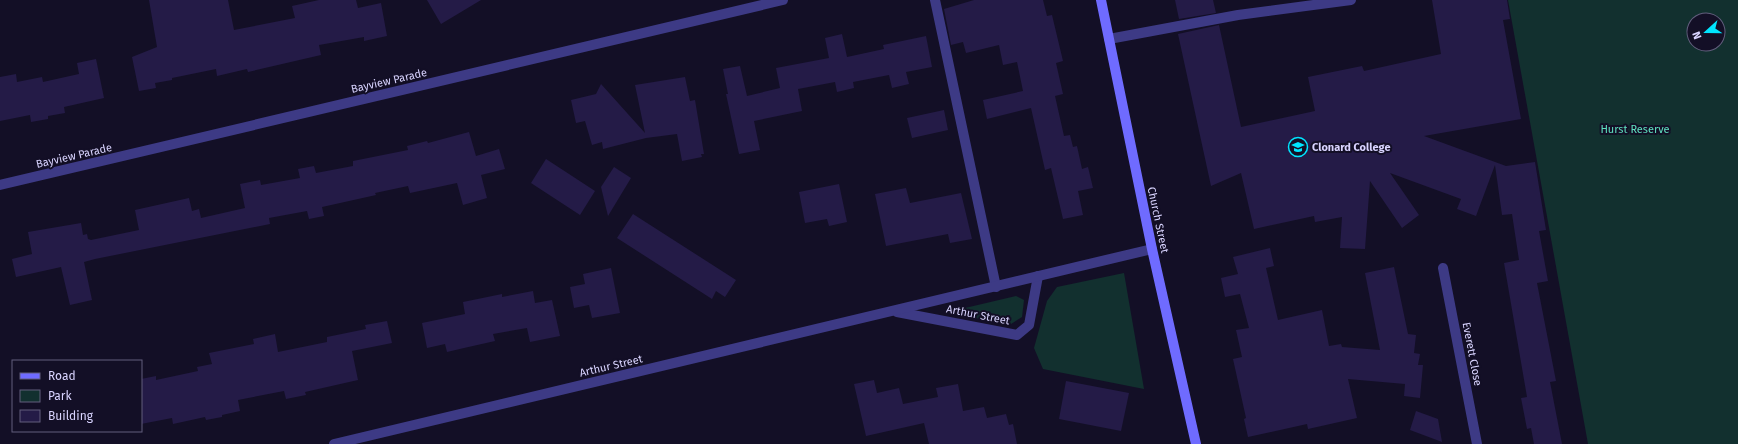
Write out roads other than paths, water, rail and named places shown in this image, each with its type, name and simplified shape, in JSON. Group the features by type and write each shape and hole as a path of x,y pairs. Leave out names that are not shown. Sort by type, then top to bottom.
{"street":[{"name":"Bayview Parade","path":"0,186 783,0"},
{"path":"935,0 996,287"},
{"name":"Church Street","path":"1100,0 1152,250 1196,444"},
{"path":"1109,39 1238,15 1351,0"},
{"name":"Arthur Street","path":"334,444 1152,250"},
{"name":"Everett Close","path":"1443,268 1477,444"},
{"name":"Arthur Street","path":"893,311 1017,335 1029,325 1038,276"}],"place":[{"name":"Clonard College","path":"1298,147"}],"park label":[{"name":"Hurst Reserve","path":"1635,129"}]}
